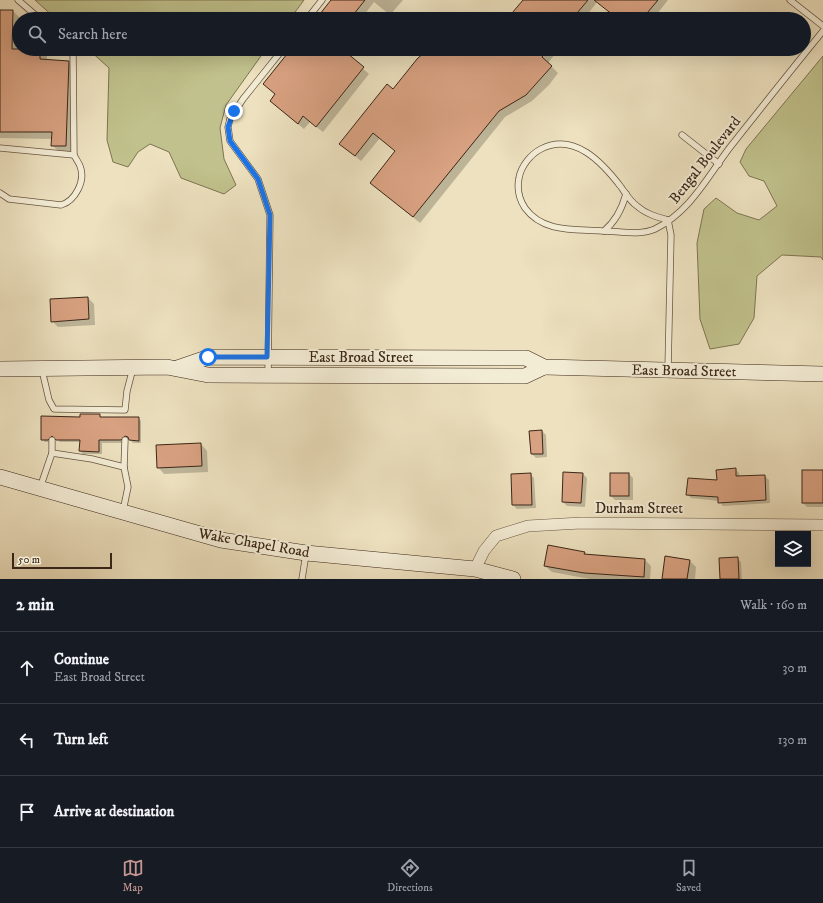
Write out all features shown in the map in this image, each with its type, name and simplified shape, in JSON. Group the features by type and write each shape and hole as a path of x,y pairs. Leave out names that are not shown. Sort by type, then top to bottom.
{"main road":[{"name":"East Broad Street","path":"177,368 208,357 526,358 544,367 823,374"},
{"name":"East Broad Street","path":"0,369 177,368 208,375 525,376 544,367"},
{"name":"Wake Chapel Road","path":"0,477 221,540 306,553 474,570 491,576 513,579"}],"street":[{"name":"Durham Street","path":"474,570 484,551 496,536 528,526 581,523 823,525"}],"lane":[{"path":"18,0 32,12"},
{"path":"313,12 322,0"},
{"path":"790,0 805,12"},
{"path":"811,17 823,26"},
{"name":"Bengal Boulevard","path":"811,46 823,31"},
{"path":"0,193 9,199 61,205 68,203 76,195 80,182 81,168 74,155 73,56"},
{"path":"268,375 267,357 270,215 258,179 230,141 228,127 230,119 243,99 277,56"},
{"name":"Bengal Boulevard","path":"668,371 671,235 668,220 687,206 719,164 729,148 803,56"},
{"path":"682,135 719,164"},
{"path":"561,144 574,145 588,153 613,177 641,210 668,220 655,229 648,231 628,232 560,229 550,227 536,220 523,205 518,191 520,175 524,166 537,151 546,146 561,144"},
{"path":"0,148 74,155"},
{"path":"604,231 610,226 620,212 626,194"},
{"path":"125,417 127,391 134,368"},
{"path":"42,369 49,400 54,409 53,416"},
{"path":"54,409 125,410"},
{"path":"40,489 52,454 52,440"},
{"path":"122,512 128,487 124,467 125,440"},
{"path":"52,454 92,458 124,467"},
{"path":"302,579 306,553"}],"green space":[{"path":"35,0 304,0 295,12 48,12"},
{"path":"96,56 261,56 226,105 220,128 224,159 236,185 224,194 181,178 169,152 150,144 138,152 128,167 113,162 107,140 109,68"},
{"path":"823,56 823,260 821,257 782,255 757,276 754,318 739,344 710,349 700,319 697,243 704,209 716,198 737,213 759,220 777,206 764,181 749,176 740,162 746,149"}],"building":[{"path":"331,0 365,0 356,12 322,12"},
{"path":"523,0 588,0 578,12 513,12"},
{"path":"594,0 658,0 648,12 609,12"},
{"path":"0,10 13,10 12,56 40,56 40,59 69,61 66,146 51,146 52,132 0,132"},
{"path":"285,56 351,56 364,67 316,127 303,116 298,124 270,101 275,94 263,84"},
{"path":"420,56 543,56 542,57 552,66 526,95 499,111 413,217 370,183 395,151 373,133 355,156 339,144 387,84 393,89"},
{"path":"88,297 89,319 51,322 50,299"},
{"path":"80,414 100,414 100,417 139,417 139,441 129,440 128,437 125,436 121,440 99,440 99,452 79,451 80,440 56,440 52,436 48,440 41,440 41,416 80,417"},
{"path":"542,430 543,454 531,454 529,431"},
{"path":"201,443 202,466 157,468 156,445"},
{"path":"736,468 736,476 765,475 766,500 718,503 718,497 686,495 688,478 717,480 716,470"},
{"path":"802,470 823,470 823,503 802,503"},
{"path":"563,472 583,473 581,503 562,502"},
{"path":"531,473 532,505 512,505 511,474"},
{"path":"610,473 629,473 629,496 610,496"},
{"path":"548,545 585,552 584,554 645,559 644,577 584,573 544,566"},
{"path":"665,556 690,560 687,579 662,579"},
{"path":"738,557 739,579 720,579 719,558"}],"route":[{"path":"208,357 267,357 271,230 270,215 258,179 230,141 228,127 234,111"}]}
